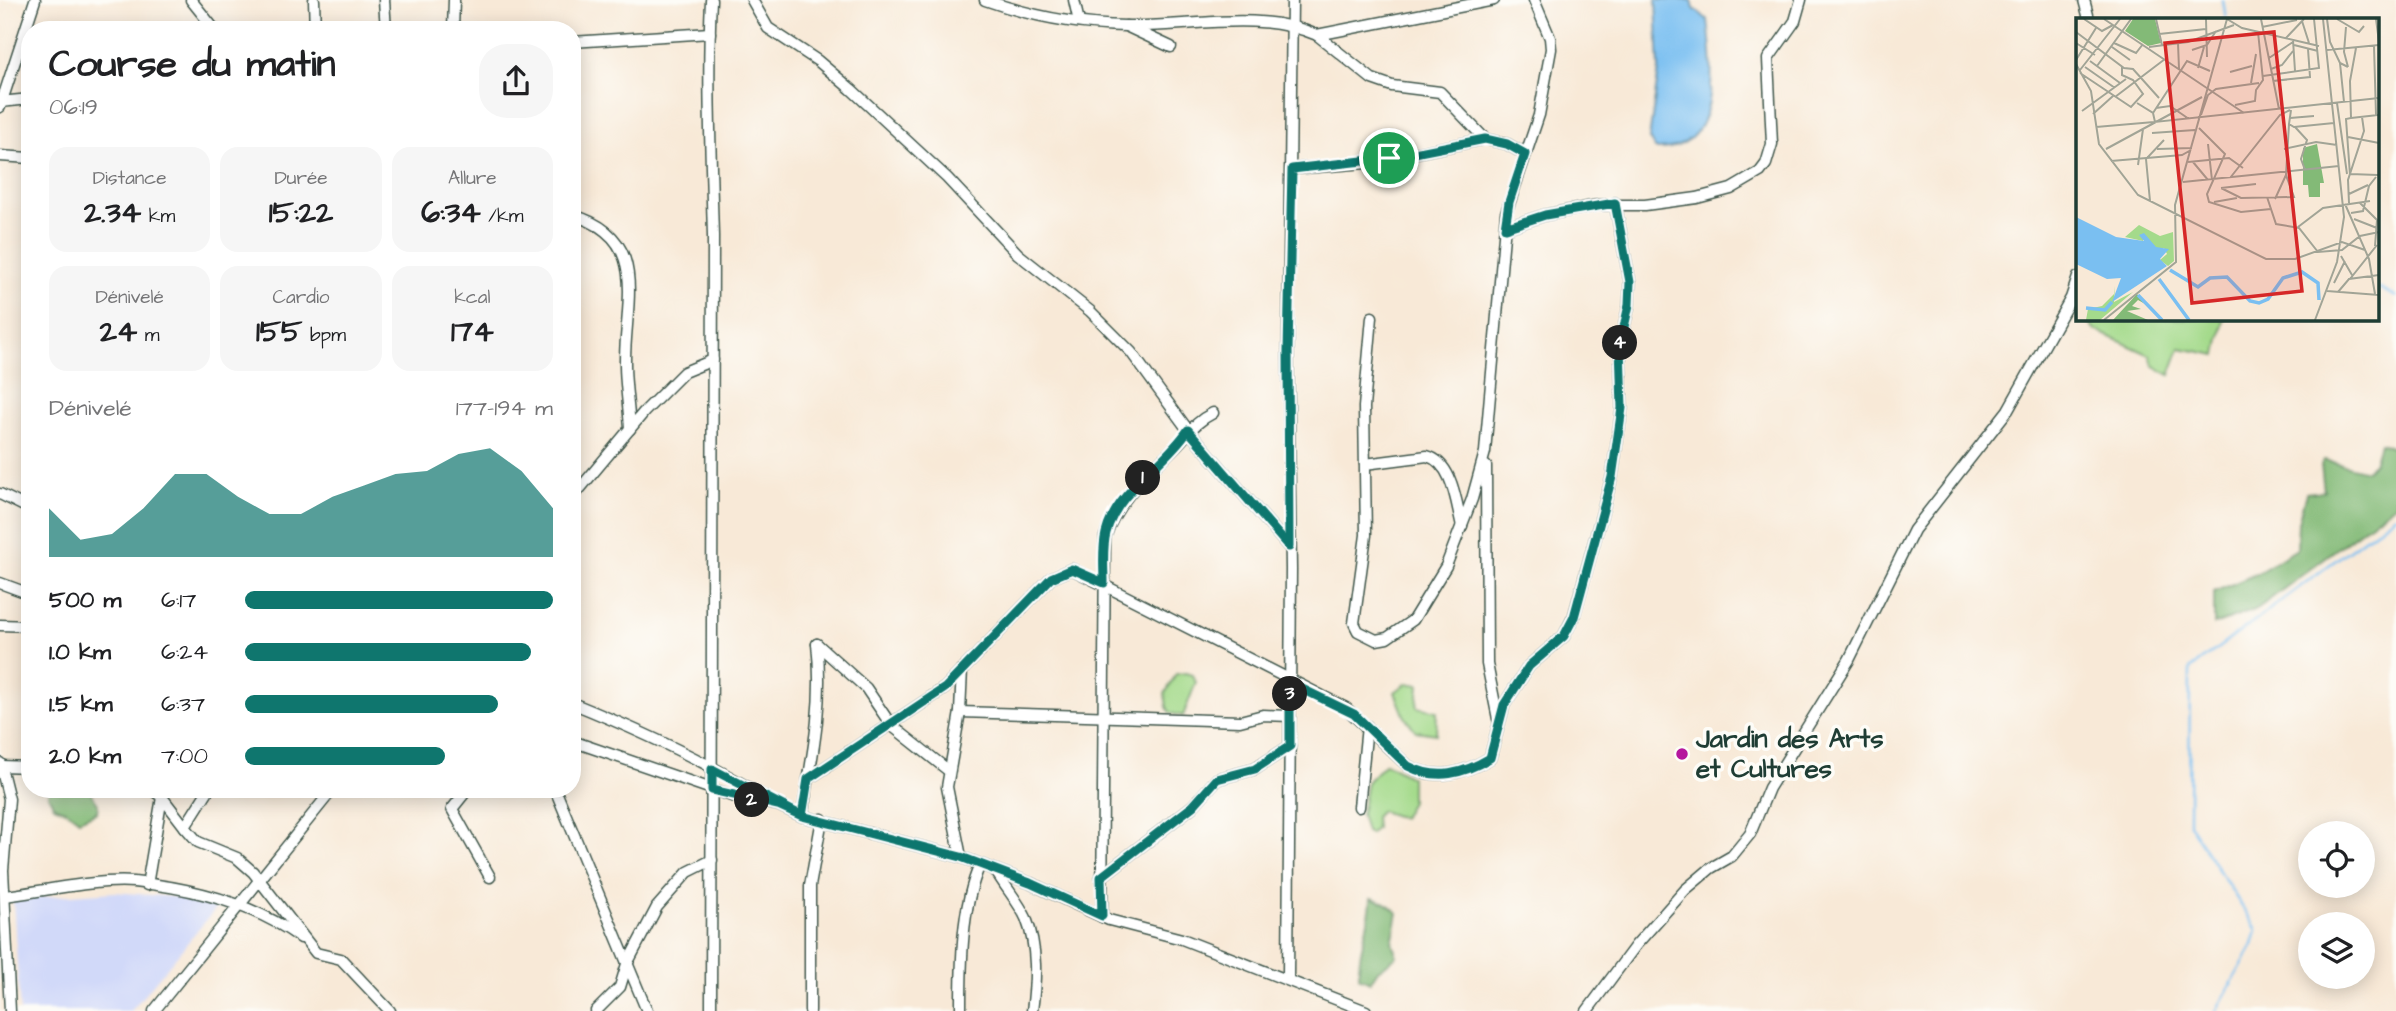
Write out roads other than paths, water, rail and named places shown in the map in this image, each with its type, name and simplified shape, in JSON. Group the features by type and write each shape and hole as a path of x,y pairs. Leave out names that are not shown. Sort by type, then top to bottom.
{"street":[{"path":"28,21 35,0"},
{"path":"191,0 208,21"},
{"path":"314,0 315,21"},
{"path":"384,0 385,21"},
{"path":"453,21 454,0"},
{"path":"711,0 711,1011"},
{"path":"752,0 768,29 818,61 851,89 947,177 1018,254 1098,319 1131,352 1188,430 1289,547"},
{"path":"985,0 1039,16 1079,22 1126,26 1245,21 1292,27 1317,35 1372,79 1392,86 1440,92 1485,139"},
{"path":"1074,0 1079,22"},
{"path":"1288,979 1288,351 1293,0"},
{"path":"1317,35 1493,0"},
{"path":"1499,720 1487,664 1485,452 1509,202 1546,91 1551,49 1550,38 1534,0"},
{"path":"1505,228 1545,215 1615,203 1645,205 1697,198 1731,189 1760,172 1766,164 1772,144 1768,59 1795,22 1801,0"},
{"path":"2084,0 2089,18"},
{"path":"1126,26 1143,37 1171,47"},
{"path":"581,41 710,33"},
{"path":"21,42 1,103 21,100"},
{"path":"1292,169 1366,163 1485,139 1507,144 1525,154"},
{"path":"0,156 21,157"},
{"path":"808,779 934,697 1051,578 1072,569 1104,583 1290,683 1346,708 1408,766 1431,775 1452,775 1490,758 1497,741 1504,705 1529,666 1559,642 1574,617 1612,477 1622,408 1620,335 1629,305 1630,282 1615,203"},
{"path":"581,220 617,241 625,254 631,283 625,364 630,429"},
{"path":"1587,1011 1636,945 1685,890 1711,868 1732,856 1750,834 1769,788 1849,660 1914,530 2008,410 2071,298 2076,280"},
{"path":"1372,317 1366,373 1365,547 1354,623 1368,639 1387,638 1413,620 1436,586 1463,527 1485,452"},
{"path":"581,487 630,429 684,372 713,360"},
{"path":"1102,916 1105,537 1110,520 1140,481 1180,443 1188,430 1213,414"},
{"path":"1365,464 1427,456 1437,458 1443,463 1451,484 1463,527"},
{"path":"0,494 21,504"},
{"path":"0,583 21,591"},
{"path":"0,625 21,626"},
{"path":"802,816 818,714 817,644 866,688 891,726 949,771"},
{"path":"961,857 949,804 949,771 960,712 962,669"},
{"path":"581,707 653,737 712,769 733,777 778,805 802,816 961,857 1030,883 1102,916 1182,939 1366,1011"},
{"path":"960,712 1240,721 1263,715 1290,716"},
{"path":"1359,807 1367,726"},
{"path":"581,744 712,790 778,805"},
{"path":"1101,877 1193,806 1217,779 1255,769 1290,746"},
{"path":"10,1011 3,870 9,799 1,765 21,766"},
{"path":"147,885 162,798"},
{"path":"163,798 198,842 237,858 260,879 307,942 321,956 341,959 390,1011"},
{"path":"185,827 203,798"},
{"path":"154,1011 326,798"},
{"path":"461,798 452,809 490,877"},
{"path":"559,798 647,1011"},
{"path":"810,1011 810,886 822,819"},
{"path":"596,1011 620,987 627,964 657,907 688,872 712,860"},
{"path":"961,1011 961,960 970,893 980,866"},
{"path":"996,872 1026,918 1030,933 1036,964 1032,1011"},
{"path":"6,896 114,883 147,885 239,905 276,920 307,942"}],"water":[{"path":"1656,0 1692,0 1694,9 1708,20 1711,81 1709,102 1703,121 1693,136 1677,146 1655,149 1649,139 1659,69"}],"waterway":[{"path":"2223,0 2226,18"},
{"path":"2378,288 2396,297"},
{"path":"2216,1011 2253,945 2257,930 2189,824 2190,669 2396,515"}],"place":[{"name":"Jardin des Arts et Cultures","path":"1682,754"}]}
